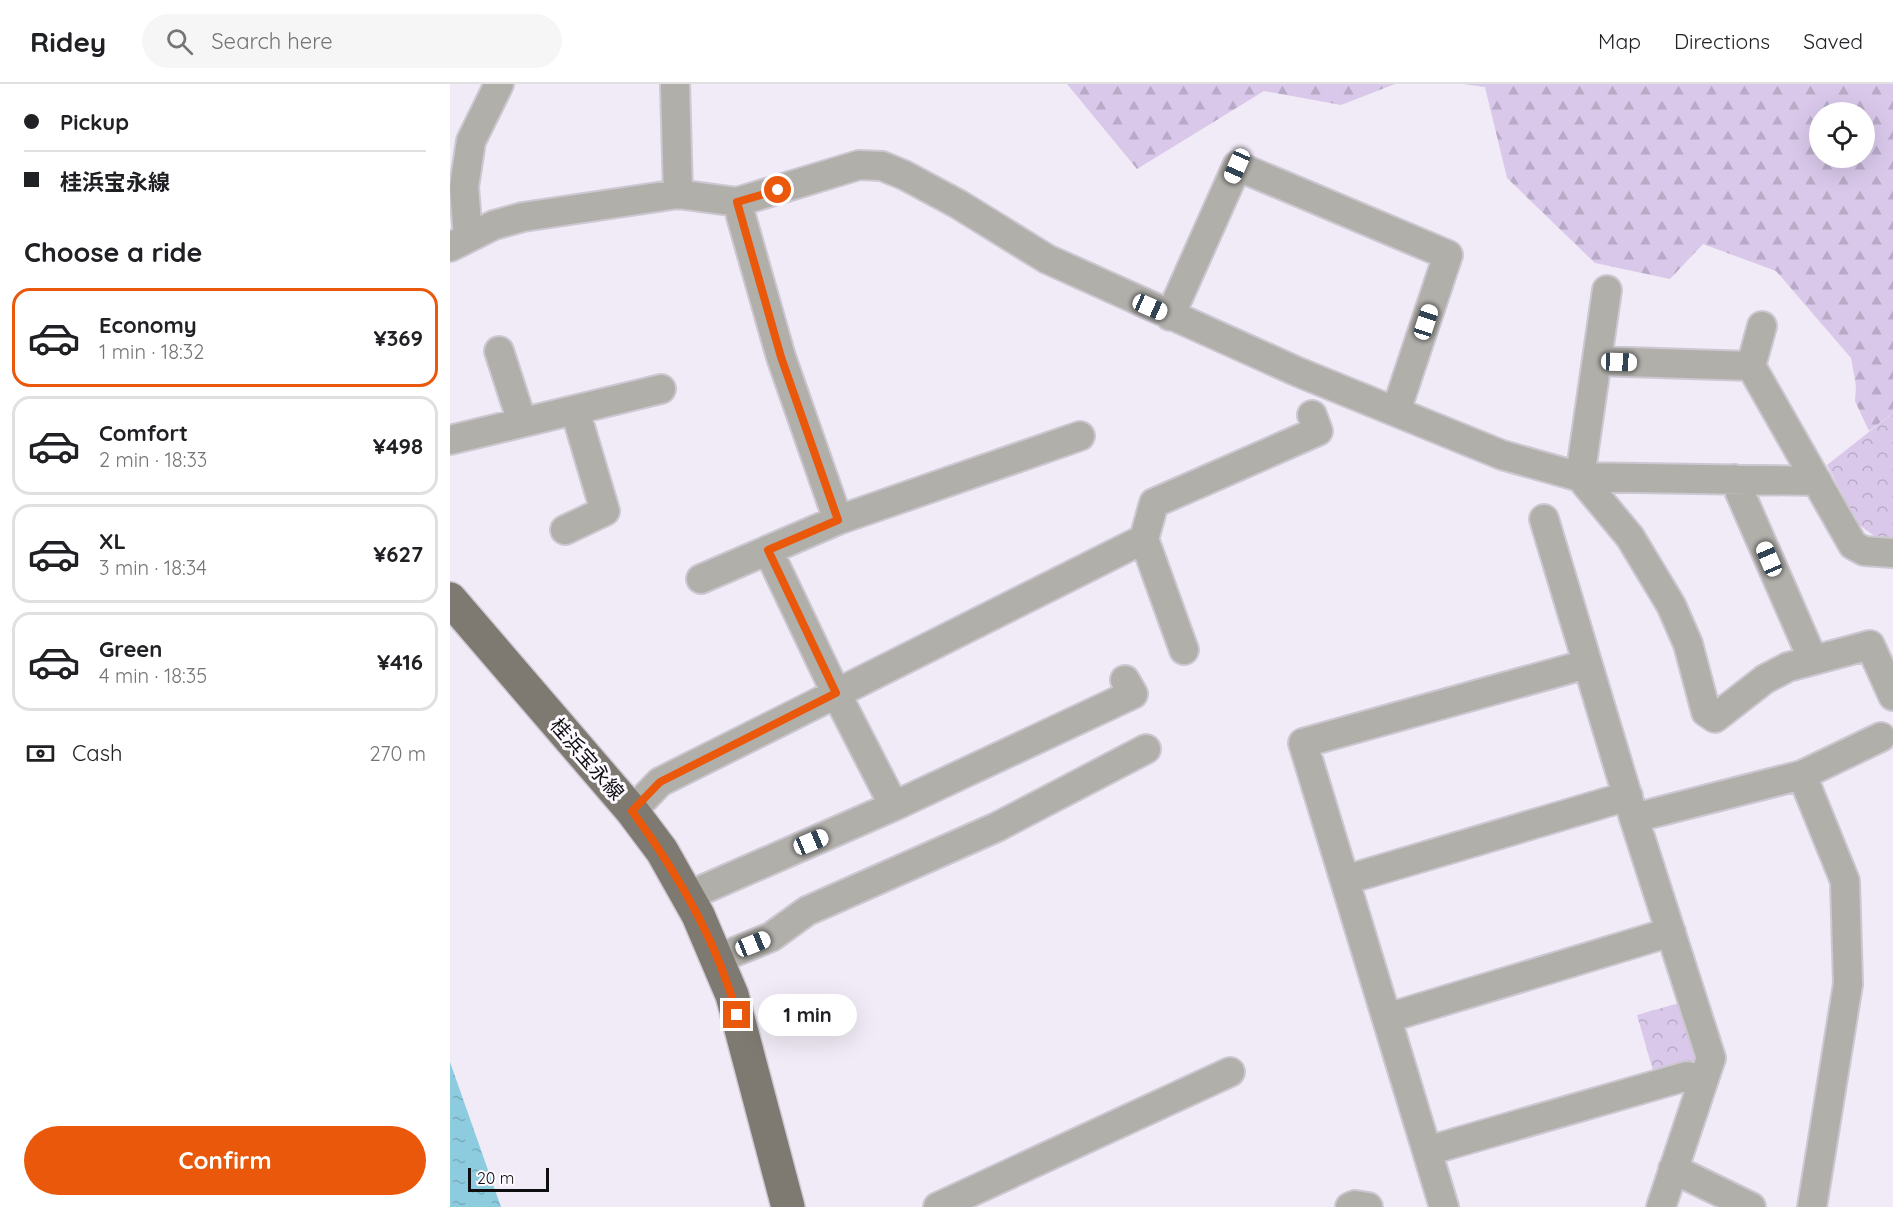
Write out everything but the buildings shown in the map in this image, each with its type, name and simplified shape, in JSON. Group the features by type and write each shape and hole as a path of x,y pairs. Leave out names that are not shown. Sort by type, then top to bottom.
{"main road":[{"name":"桂浜宝永線","path":"450,599 632,811 662,852 688,896 732,995 788,1207"}],"street":[{"path":"459,242 471,141 499,84"},
{"path":"675,84 678,194"},
{"path":"459,242 494,225 524,217 678,194 737,202 859,165 882,166 958,204 1047,260 1298,372 1502,455 1580,477 1817,481"},
{"path":"1170,316 1237,166 1280,184 1448,255 1396,411"},
{"path":"737,202 781,357 838,520"},
{"path":"1607,290 1580,477 1630,537 1671,605 1688,644 1706,712 1715,718 1765,679 1788,667 1870,645 1893,696"},
{"path":"1761,326 1751,366 1853,545 1864,551 1893,553"},
{"path":"499,351 522,422"},
{"path":"1597,361 1751,366"},
{"path":"450,440 661,389"},
{"path":"565,530 605,511 575,410"},
{"path":"1184,650 1144,539 1154,503 1318,431 1311,415"},
{"path":"701,579 838,520 1080,436"},
{"path":"1734,479 1813,660"},
{"path":"1544,519 1631,807 1711,1058 1660,1207"},
{"path":"632,811 660,782 1144,539"},
{"path":"768,550 836,693 894,806"},
{"path":"1444,1207 1303,743 1587,664"},
{"path":"688,896 894,806 1133,694 1125,680"},
{"path":"1345,880 1631,807 1802,775 1881,737"},
{"path":"717,958 771,937 807,911 997,827 1146,749"},
{"path":"1802,775 1845,880 1848,984 1812,1207"},
{"path":"1387,1018 1671,932"},
{"path":"938,1207 1230,1072"},
{"path":"1427,1151 1687,1076 1704,1079"},
{"path":"1673,1169 1750,1207"},
{"path":"1350,1207 1355,1205 1368,1207"}],"green space":[{"path":"1067,84 1395,84 1341,105 1264,91 1137,169"},
{"path":"1463,84 1893,84 1893,413 1869,431 1855,401 1856,386 1851,358 1776,271 1703,244 1670,279 1595,263 1507,178 1485,87"},
{"path":"1893,413 1893,539 1877,538 1858,524 1827,465"},
{"path":"1679,1003 1695,1058 1694,1063 1654,1074 1637,1015"}],"water":[{"path":"450,1062 501,1207 450,1207"}],"route":[{"path":"737,1015 732,995 698,915 662,852 632,811 660,782 836,693 768,550 838,520 781,357 737,202 778,190"}]}
